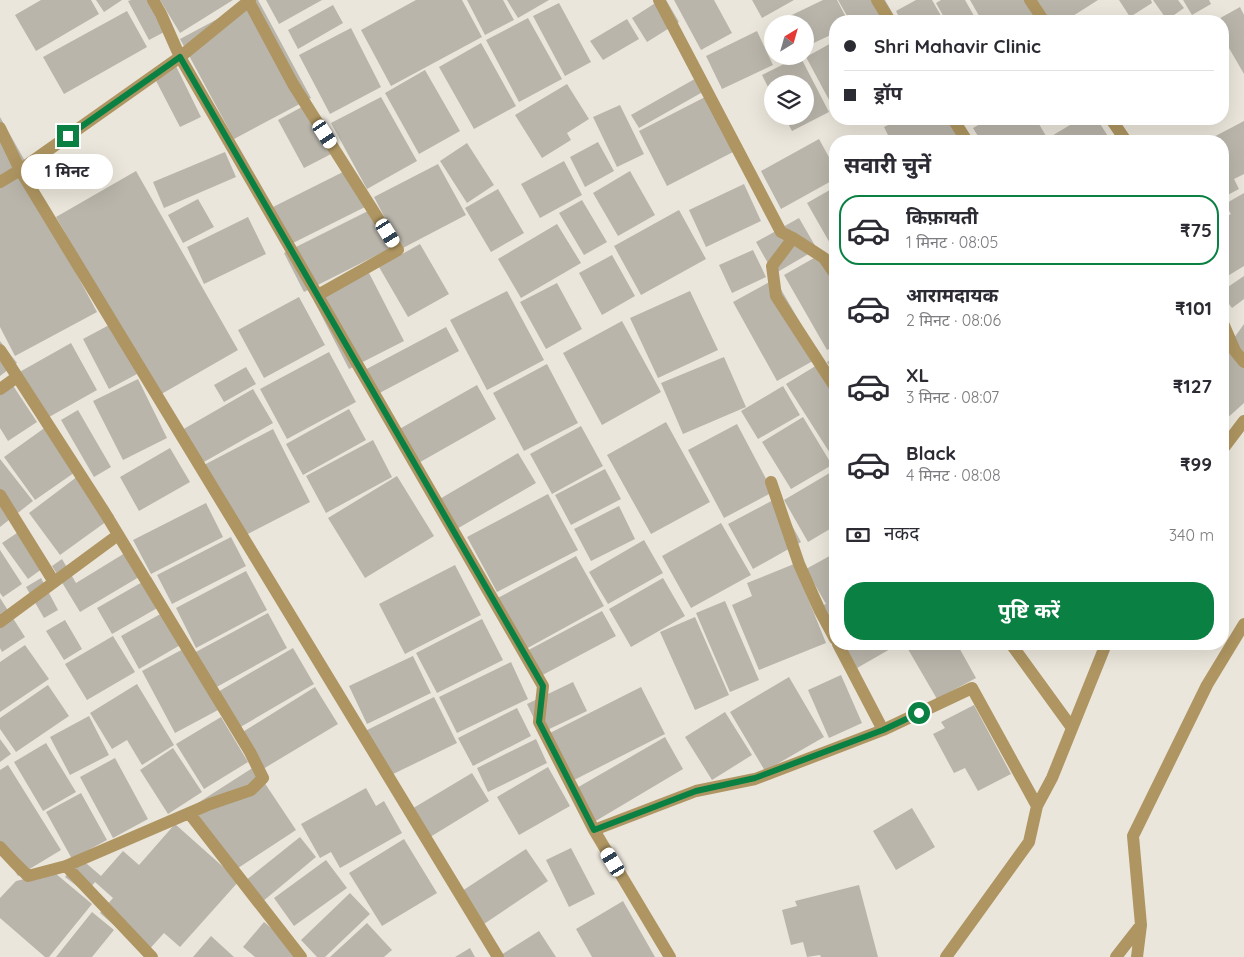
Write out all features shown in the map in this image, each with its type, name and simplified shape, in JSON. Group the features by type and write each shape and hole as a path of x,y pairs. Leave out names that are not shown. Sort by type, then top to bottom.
{"street":[{"path":"153,0 180,57 543,686 539,722 594,830 670,957"},
{"path":"0,182 20,170 180,57 249,0 293,84 398,250 318,295"},
{"path":"659,0 781,232 824,258 829,265"},
{"path":"876,0 886,15"},
{"path":"1030,0 1040,15"},
{"path":"0,128 20,170 498,957"},
{"path":"793,238 772,266 776,296 829,378"},
{"path":"1229,338 1234,351 1244,362"},
{"path":"0,350 105,512 250,752 263,778 251,790 210,804 66,866 28,876 0,847"},
{"path":"0,389 17,377"},
{"path":"1229,441 1244,421"},
{"path":"770,482 799,564 829,628"},
{"path":"0,495 54,582"},
{"path":"0,622 118,535"},
{"path":"1229,649 1244,624"},
{"path":"841,650 883,730"},
{"path":"1015,650 1072,728"},
{"path":"946,957 1028,842 1037,806 1052,778 1104,650"},
{"path":"1137,957 1141,925 1133,836 1207,686 1228,650"},
{"path":"594,830 696,791 755,778 883,730 972,688 1037,806"},
{"path":"189,813 301,957"},
{"path":"66,866 152,957"},
{"path":"1116,957 1141,925"}],"building":[{"path":"41,0 91,0 99,14 36,51 15,15"},
{"path":"96,0 122,0 104,12"},
{"path":"152,0 168,30 149,40 128,1"},
{"path":"160,0 233,0 180,33"},
{"path":"253,0 258,0 311,98 234,139 180,39"},
{"path":"266,0 322,0 279,24"},
{"path":"416,0 462,0 482,37 391,86 361,30"},
{"path":"467,0 503,0 514,20 485,35"},
{"path":"507,0 549,0 518,18"},
{"path":"660,0 666,0 679,22 647,42 632,18"},
{"path":"674,0 714,0 732,33 701,50"},
{"path":"752,0 794,0 764,15 762,18"},
{"path":"823,0 837,0 845,15 829,15 829,36 814,43 814,15 792,15"},
{"path":"838,0 885,0 894,15 847,15"},
{"path":"916,0 932,0 941,15 898,15 896,11"},
{"path":"941,0 965,0 974,15 943,15 936,3"},
{"path":"970,0 1032,0 1040,13 1036,15 979,15"},
{"path":"1037,0 1098,0 1074,15 1047,15"},
{"path":"1119,0 1151,0 1152,3 1133,15 1129,15"},
{"path":"1153,0 1178,0 1184,8 1174,15 1164,15"},
{"path":"1183,0 1209,0 1211,4 1192,15"},
{"path":"559,3 591,62 565,76 533,16"},
{"path":"333,5 343,23 298,49 288,30"},
{"path":"1240,7 1244,15 1244,74 1229,48 1229,15 1226,15"},
{"path":"127,11 147,47 64,94 43,57"},
{"path":"528,18 562,79 519,102 486,40"},
{"path":"627,19 639,39 603,60 590,41"},
{"path":"351,28 381,87 330,114 299,55"},
{"path":"757,31 764,46 764,65 773,65 722,89 706,56"},
{"path":"481,43 516,106 474,129 439,67"},
{"path":"829,44 829,100 810,65 814,65 814,53"},
{"path":"175,64 201,117 180,127 153,75"},
{"path":"782,65 805,65 810,75 764,75 764,79 762,75"},
{"path":"425,70 460,131 419,154 385,93"},
{"path":"700,76 708,89 639,128 631,115"},
{"path":"814,83 829,112 814,120"},
{"path":"567,84 589,119 567,133 571,140 542,158 515,115"},
{"path":"707,96 735,151 667,186 639,131"},
{"path":"381,97 417,161 367,189 331,123"},
{"path":"309,103 335,152 304,168 278,120"},
{"path":"620,105 644,154 617,167 593,117"},
{"path":"0,117 25,161 0,176"},
{"path":"1244,121 1244,174 1234,179 1239,189 1229,194 1229,135 1217,135"},
{"path":"789,125 804,125 792,131"},
{"path":"888,125 960,125 964,135 888,135 884,127"},
{"path":"978,125 1040,125 1045,135 977,135 973,128"},
{"path":"1070,125 1101,125 1107,135 1053,135"},
{"path":"819,139 829,157 829,182 781,209 761,171"},
{"path":"598,142 614,171 585,187 570,157"},
{"path":"467,143 494,185 467,203 440,161"},
{"path":"225,152 236,177 164,208 153,182"},
{"path":"564,161 582,195 540,218 521,184"},
{"path":"438,164 466,215 401,249 374,197"},
{"path":"351,168 369,205 285,247 267,210"},
{"path":"21,171 97,312 15,356 0,327 0,182"},
{"path":"136,171 238,350 158,396 56,217"},
{"path":"630,171 655,215 618,236 593,193"},
{"path":"744,184 761,221 706,247 689,210"},
{"path":"498,189 524,233 491,252 465,208"},
{"path":"829,190 829,242 807,203"},
{"path":"1244,193 1244,266 1229,275 1229,215 1231,214 1229,202"},
{"path":"198,199 214,227 183,243 168,215"},
{"path":"582,200 607,242 584,255 559,213"},
{"path":"370,210 389,249 304,292 284,253"},
{"path":"679,210 706,259 641,295 614,246"},
{"path":"248,217 266,254 204,284 187,247"},
{"path":"799,218 817,249 774,274 756,242"},
{"path":"557,224 581,263 521,298 498,259"},
{"path":"420,244 449,294 408,317 379,267"},
{"path":"753,250 766,277 732,293 719,265"},
{"path":"821,254 829,268 829,349 827,350 784,275"},
{"path":"612,255 635,296 602,315 579,273"},
{"path":"369,273 404,341 349,369 314,301"},
{"path":"1244,276 1244,299 1232,308 1229,304 1229,286"},
{"path":"775,279 820,357 777,381 733,302"},
{"path":"557,283 582,329 546,349 520,302"},
{"path":"507,291 544,360 487,390 450,320"},
{"path":"690,291 718,350 658,378 630,318"},
{"path":"299,297 325,345 264,378 238,330"},
{"path":"622,321 661,392 602,425 563,353"},
{"path":"111,324 137,374 109,389 83,339"},
{"path":"1244,324 1244,359 1234,338"},
{"path":"446,327 459,351 372,397 359,373"},
{"path":"0,341 17,363 0,376"},
{"path":"71,343 97,390 42,421 16,374"},
{"path":"1229,350 1244,367 1244,403 1229,416"},
{"path":"329,352 356,402 287,439 260,389"},
{"path":"724,357 746,407 683,434 661,383"},
{"path":"822,362 829,373 829,452 786,384"},
{"path":"547,364 578,423 524,451 493,393"},
{"path":"246,367 256,384 224,402 214,385"},
{"path":"138,379 167,438 123,460 93,401"},
{"path":"10,381 37,422 8,441 0,428 0,387"},
{"path":"477,385 496,419 415,465 396,431"},
{"path":"783,386 800,415 758,439 741,411"},
{"path":"253,389 273,423 195,467 175,434"},
{"path":"349,409 366,440 303,475 286,444"},
{"path":"78,410 111,467 94,477 61,420"},
{"path":"803,417 829,460 829,467 791,489 762,442"},
{"path":"666,422 710,502 651,534 607,455"},
{"path":"50,424 81,468 35,500 4,457"},
{"path":"737,424 773,492 724,518 688,450"},
{"path":"581,426 603,466 552,494 530,454"},
{"path":"273,429 310,502 240,538 202,466"},
{"path":"373,440 392,477 326,513 306,476"},
{"path":"170,448 190,482 139,511 120,477"},
{"path":"518,453 536,483 455,530 438,500"},
{"path":"0,459 33,501 0,527"},
{"path":"605,469 621,499 571,525 555,495"},
{"path":"82,473 114,516 60,555 29,513"},
{"path":"829,473 829,530 808,542 784,500"},
{"path":"397,476 434,536 365,578 328,518"},
{"path":"548,494 578,550 497,592 467,537"},
{"path":"777,498 801,542 753,569 728,524"},
{"path":"206,503 223,537 151,574 133,540"},
{"path":"619,506 635,539 591,561 574,529"},
{"path":"721,523 751,575 691,608 662,556"},
{"path":"20,531 46,566 28,579 2,543"},
{"path":"231,537 246,566 172,604 157,575"},
{"path":"644,540 663,573 608,604 589,572"},
{"path":"0,550 22,584 3,597 0,593"},
{"path":"125,553 139,577 80,612 52,566 62,559 76,583"},
{"path":"576,556 604,606 524,650 496,599"},
{"path":"829,556 829,620 821,606 826,604 806,569"},
{"path":"794,564 826,643 759,670 732,605 752,596 747,583"},
{"path":"455,565 481,615 405,654 379,604"},
{"path":"246,571 267,610 196,648 176,608"},
{"path":"151,577 166,603 112,634 97,608"},
{"path":"41,578 58,610 44,618 26,587"},
{"path":"663,578 685,616 631,647 609,609"},
{"path":"0,598 25,637 2,652 0,648"},
{"path":"725,601 759,680 730,692 696,613"},
{"path":"602,611 616,636 535,679 521,654"},
{"path":"164,612 182,644 139,669 121,636"},
{"path":"268,613 287,648 213,689 194,653"},
{"path":"695,617 729,695 695,710 660,632"},
{"path":"482,619 503,660 437,693 416,653"},
{"path":"65,620 82,649 64,660 46,631"},
{"path":"113,636 135,672 87,700 65,664"},
{"path":"25,645 49,679 0,712 0,662"},
{"path":"185,648 218,710 175,733 142,671"},
{"path":"293,648 314,684 237,729 216,693"},
{"path":"846,650 888,650 857,668"},
{"path":"908,650 960,650 976,678 937,699"},
{"path":"413,656 431,693 367,724 349,686"},
{"path":"511,662 528,699 457,733 439,697"},
{"path":"841,675 862,723 829,738 808,690"},
{"path":"789,677 824,737 765,771 730,712"},
{"path":"573,682 587,711 541,733 527,704"},
{"path":"137,684 174,745 142,765 127,740 112,749 90,713"},
{"path":"48,685 69,716 16,752 0,729 0,718"},
{"path":"315,687 338,724 263,769 241,733"},
{"path":"641,687 665,734 574,780 550,733"},
{"path":"434,697 457,743 385,778 363,732"},
{"path":"974,705 1011,774 978,791 965,768 954,773 933,734 945,728 941,722"},
{"path":"517,708 531,736 473,766 458,738"},
{"path":"725,712 752,755 712,780 685,737"},
{"path":"89,716 109,755 70,775 50,737"},
{"path":"221,717 248,762 204,789 176,744"},
{"path":"665,737 683,769 594,822 575,789"},
{"path":"0,739 11,754 0,762"},
{"path":"536,739 547,763 488,792 477,768"},
{"path":"46,743 76,792 43,811 14,762"},
{"path":"173,748 202,792 168,814 140,770"},
{"path":"115,758 148,819 113,838 80,777"},
{"path":"8,765 61,850 18,876 0,848 0,770"},
{"path":"254,767 296,830 232,872 190,808"},
{"path":"548,767 570,806 519,835 497,797"},
{"path":"472,773 489,801 422,842 405,813"},
{"path":"366,788 376,806 384,801 402,833 340,868 331,852 320,858 301,824"},
{"path":"81,793 107,840 72,859 46,812"},
{"path":"912,808 935,847 896,870 873,831"},
{"path":"175,824 239,881 180,947 164,933 146,953 100,913 113,898 95,882 86,893 65,877 80,858 101,876 123,851 139,865"},
{"path":"300,837 316,857 262,902 245,881"},
{"path":"404,839 437,893 382,926 349,873"},
{"path":"571,848 595,894 569,907 546,860"},
{"path":"526,849 548,881 481,926 459,893"},
{"path":"326,860 347,888 294,926 274,898"},
{"path":"49,868 92,904 49,957 45,957 0,918 0,898 16,881 42,875"},
{"path":"859,885 878,957 821,957 820,955 807,957 803,942 791,945 782,910 797,906 795,901"},
{"path":"350,893 370,914 325,957 317,957 301,940"},
{"path":"623,901 655,957 592,957 576,929"},
{"path":"92,912 114,930 92,957 56,957"},
{"path":"264,922 306,957 255,957 243,947"},
{"path":"367,923 392,950 384,957 330,957"},
{"path":"539,931 556,957 502,957 501,955"},
{"path":"211,936 234,957 193,957"},
{"path":"470,948 475,957 455,957"}],"route":[{"path":"68,136 180,57 543,686 539,722 594,830 696,791 755,778 883,730 919,713"}]}
